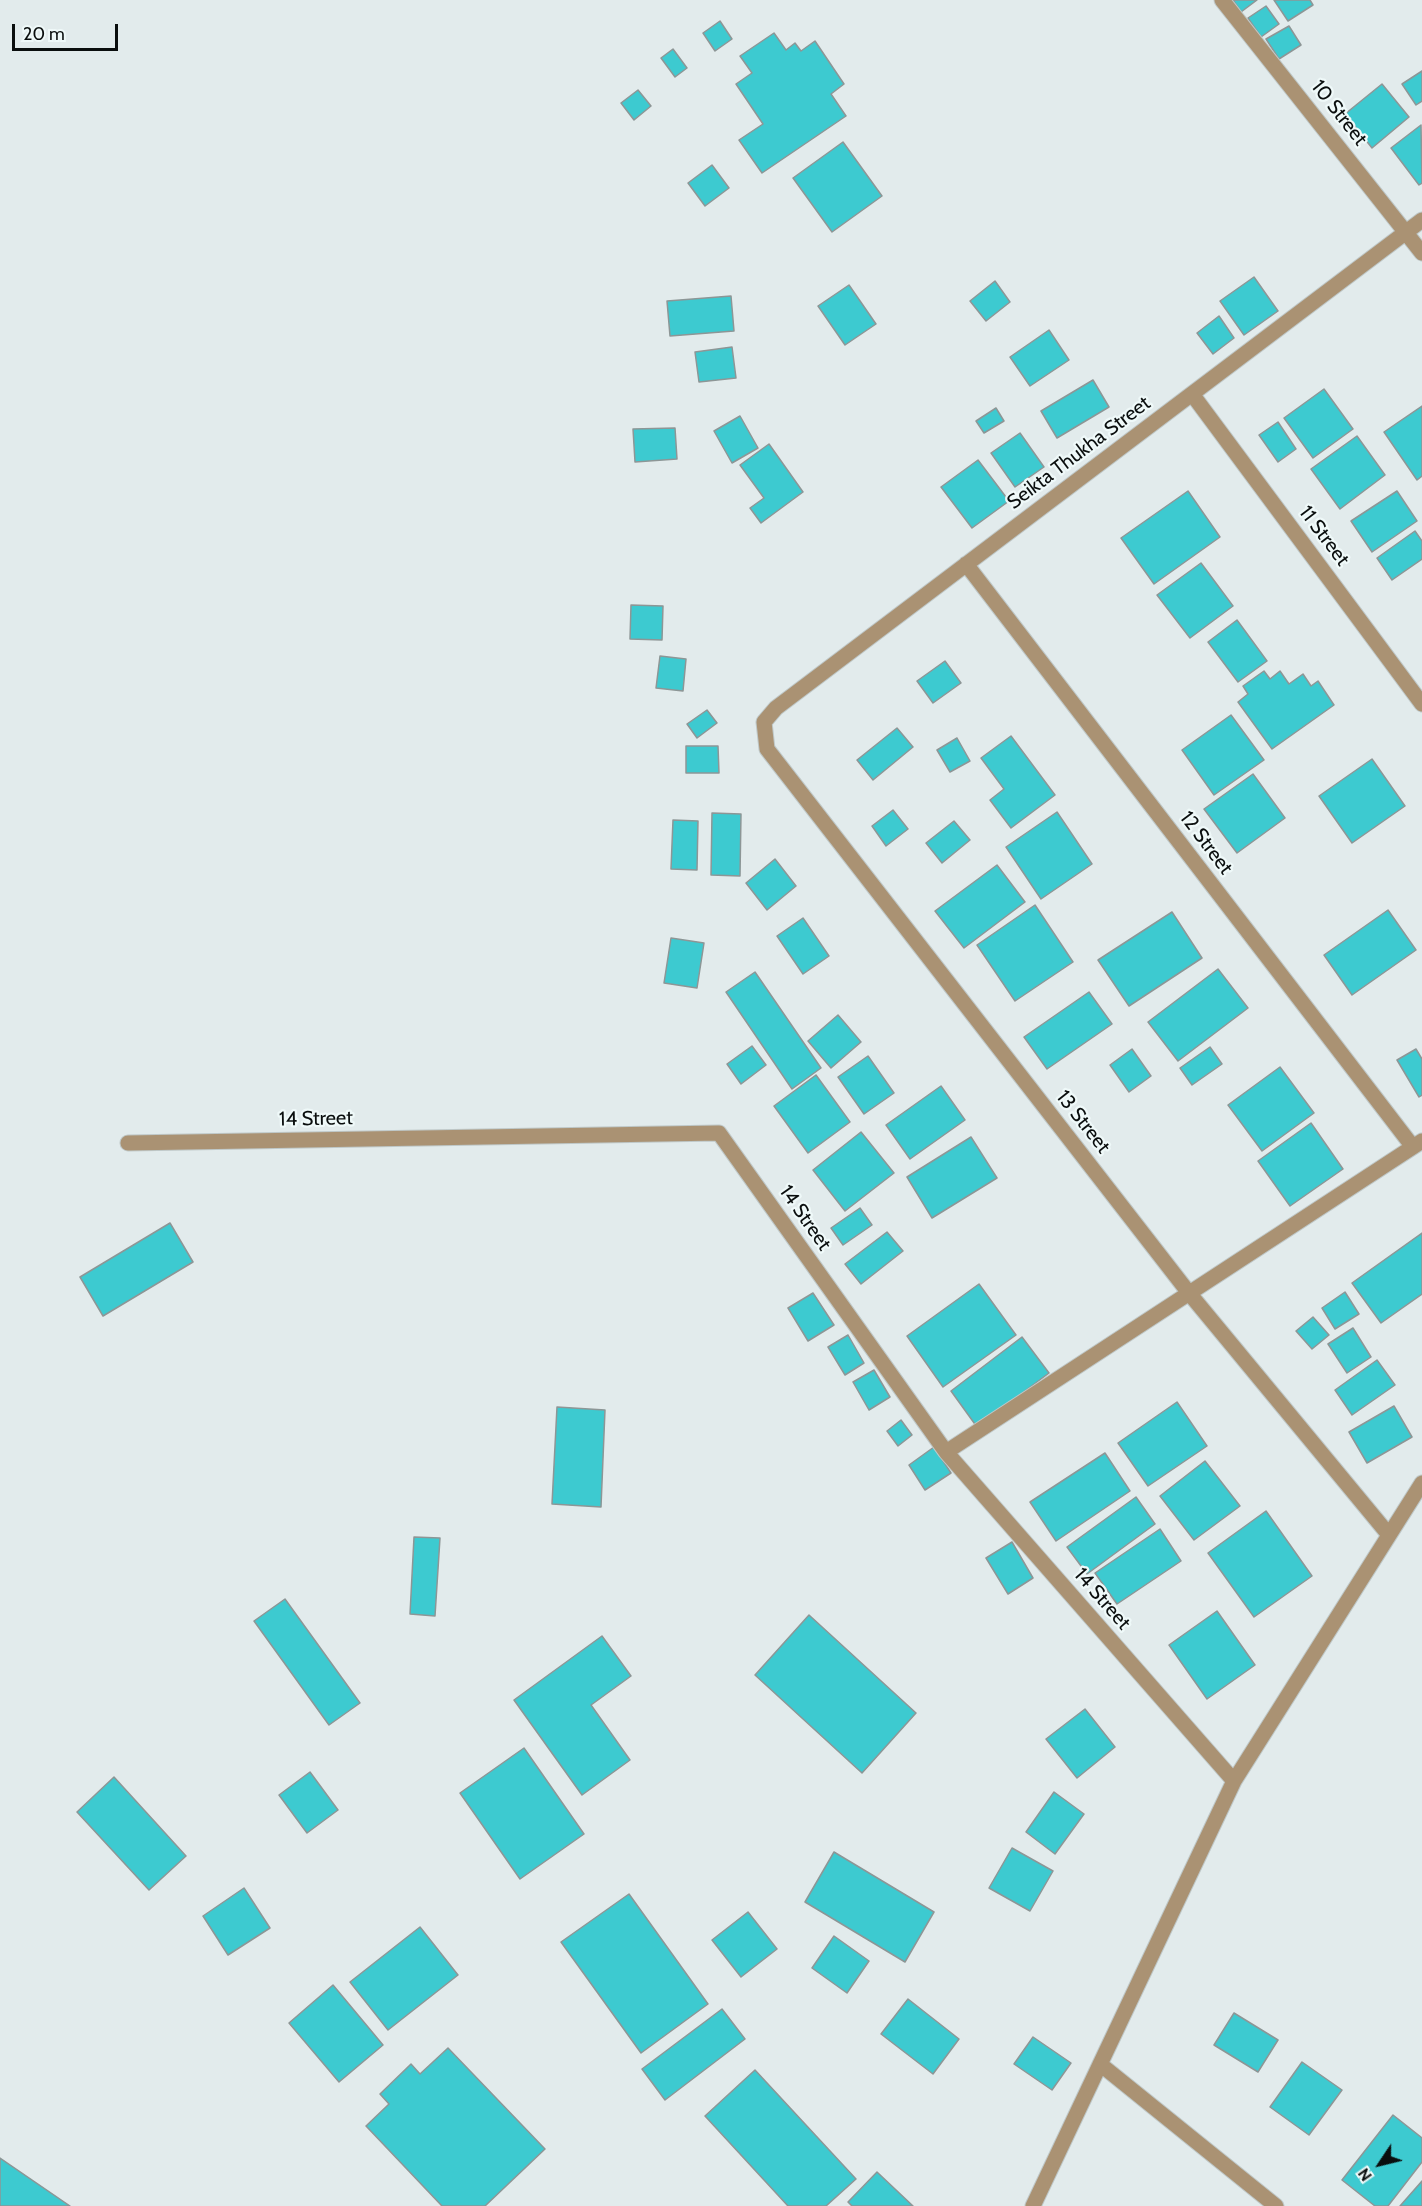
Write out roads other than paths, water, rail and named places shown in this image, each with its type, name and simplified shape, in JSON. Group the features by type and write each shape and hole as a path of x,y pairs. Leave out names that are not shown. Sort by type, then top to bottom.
{"street":[{"name":"10 Street","path":"1222,0 1422,253"},
{"name":"Seikta Thukha Street","path":"764,722 776,708 1422,220"},
{"name":"11 Street","path":"1192,394 1422,704"},
{"name":"12 Street","path":"966,564 1417,1144"},
{"name":"13 Street","path":"764,722 767,749 1189,1293 1389,1535"},
{"name":"14 Street","path":"128,1143 719,1134 946,1452 1234,1781"},
{"path":"946,1452 1417,1144"},
{"path":"1033,2206 1234,1781 1422,1483"},
{"path":"1100,2064 1275,2206"}]}
